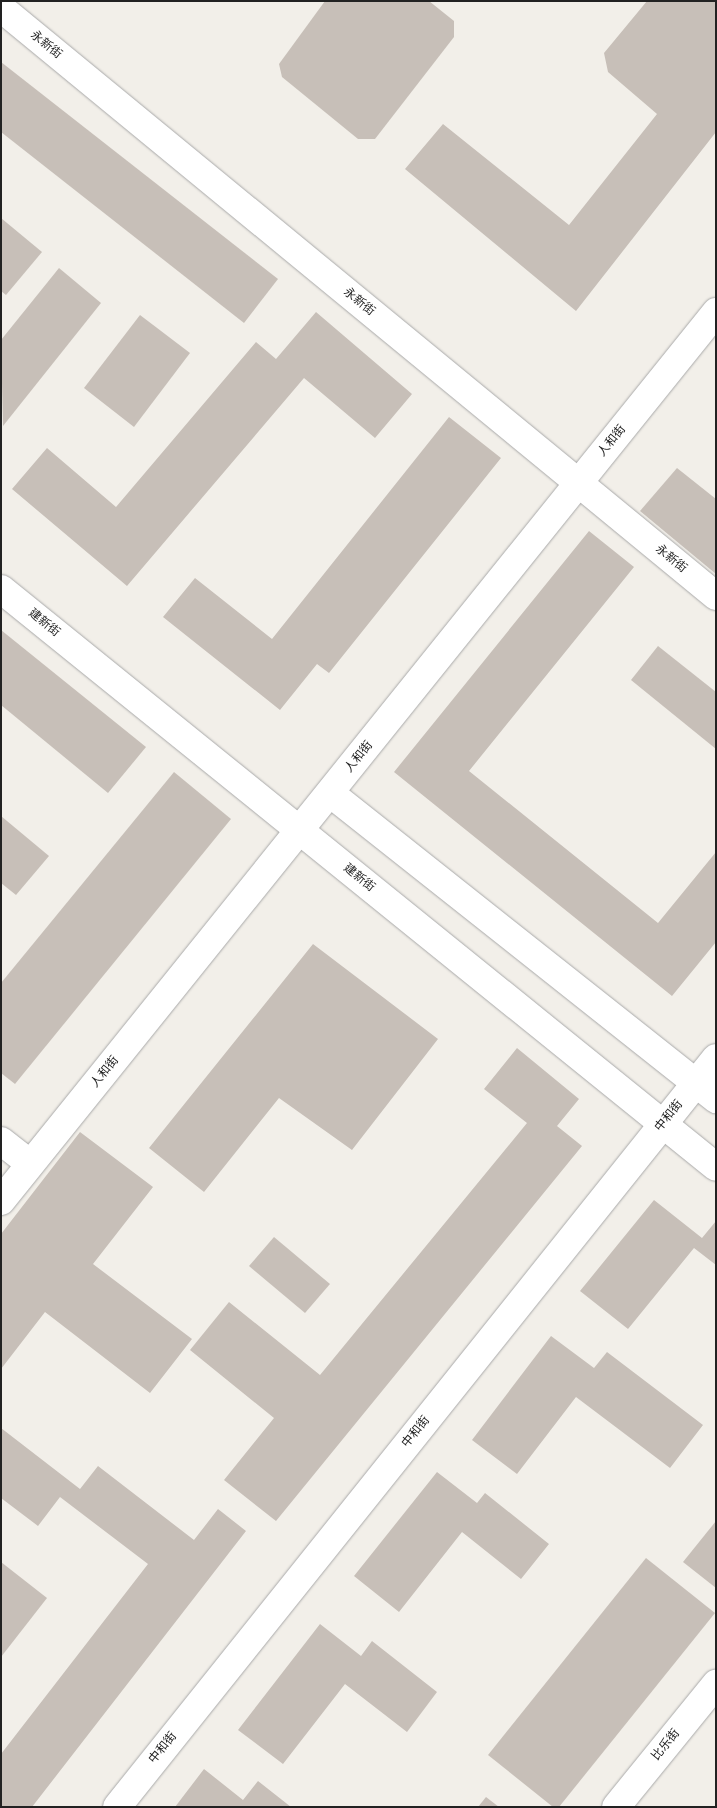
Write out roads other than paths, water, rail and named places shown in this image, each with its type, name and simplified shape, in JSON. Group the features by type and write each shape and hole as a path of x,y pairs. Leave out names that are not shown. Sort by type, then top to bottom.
{"street":[{"name":"永新街","path":"1,8 716,596"},
{"name":"人和街","path":"1,1201 716,312"},
{"name":"建新街","path":"1,589 716,1167"},
{"path":"330,793 706,1091"},
{"name":"中和街","path":"117,1807 662,1124 706,1091 716,1058"},
{"path":"1,1141 30,1164"},
{"name":"比乐街","path":"616,1807 716,1684"}]}
